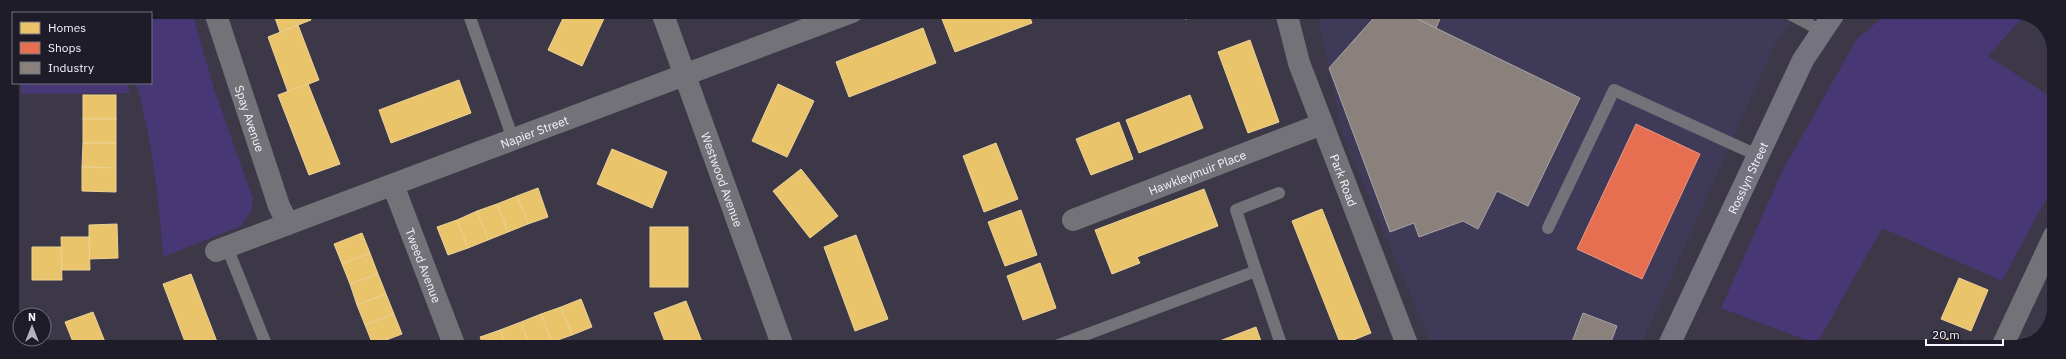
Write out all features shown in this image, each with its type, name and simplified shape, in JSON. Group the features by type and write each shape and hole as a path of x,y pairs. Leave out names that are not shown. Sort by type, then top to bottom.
{"main road":[{"name":"Rosslyn Street","path":"1671,340 1803,60 1830,19"}],"street":[{"name":"Spay Avenue","path":"217,19 279,206 288,224"},
{"name":"Westwood Avenue","path":"665,19 780,340"},
{"name":"Napier Street","path":"221,249 833,19"},
{"name":"Park Road","path":"1288,19 1299,63 1403,340"},
{"name":"Hawkleymuir Place","path":"1073,220 1322,124"},
{"name":"Tweed Avenue","path":"393,185 452,340"},
{"path":"2005,340 2047,251"}],"lane":[{"path":"470,19 513,139"},
{"path":"1799,19 1822,32"},
{"path":"1548,228 1614,90 1759,156"},
{"path":"1279,193 1236,210 1280,340"},
{"path":"221,249 264,340"},
{"path":"1072,340 1256,271"}],"shaded area":[{"path":"152,19 194,19 214,89 253,199 251,211 241,226 163,257 154,169 142,104 136,84 152,84"},
{"path":"1318,19 1793,19 1774,46 1643,340 1430,340 1342,133"},
{"path":"1881,19 2021,19 1988,56 2047,94 2047,197 2002,281 1882,228 1819,340 1806,340 1721,308 1783,170 1856,40"},
{"path":"21,84 127,84 130,93 21,94"}],"building: Homes":[{"path":"275,19 311,19 311,20 280,32"},
{"path":"563,19 604,19 582,66 548,50"},
{"path":"942,19 1031,19 1032,23 955,52"},
{"path":"298,25 319,80 288,92 268,37"},
{"path":"923,28 936,63 849,97 836,62"},
{"path":"1250,40 1279,122 1248,133 1218,52"},
{"path":"459,80 471,113 391,143 379,110"},
{"path":"308,84 340,164 309,175 278,95"},
{"path":"778,84 814,101 787,157 752,141"},
{"path":"83,95 116,95 116,119 83,119"},
{"path":"1190,95 1203,128 1139,153 1126,120"},
{"path":"83,119 116,119 116,143 83,143"},
{"path":"1119,122 1133,159 1091,175 1076,139"},
{"path":"83,143 116,143 116,168 82,167"},
{"path":"996,143 1018,199 984,212 963,156"},
{"path":"612,149 667,172 652,208 597,184"},
{"path":"82,167 116,168 116,192 82,191"},
{"path":"801,169 838,216 810,238 773,191"},
{"path":"538,188 548,217 528,224 517,196"},
{"path":"1204,189 1218,226 1137,257 1140,263 1112,274 1095,230"},
{"path":"517,196 528,224 508,232 497,204"},
{"path":"497,204 508,232 488,240 477,211"},
{"path":"1322,209 1371,333 1354,340 1339,340 1292,221"},
{"path":"1021,210 1037,255 1005,266 988,222"},
{"path":"477,211 488,240 468,248 457,220"},
{"path":"457,220 468,248 448,255 437,227"},
{"path":"117,224 118,258 89,259 89,225"},
{"path":"650,227 688,227 688,287 650,287"},
{"path":"362,233 370,253 342,264 334,244"},
{"path":"856,235 888,319 855,331 824,247"},
{"path":"61,237 89,237 90,270 62,270"},
{"path":"32,247 61,247 62,280 32,280"},
{"path":"370,253 378,274 350,284 342,264"},
{"path":"1040,263 1056,308 1023,320 1007,276"},
{"path":"191,274 216,340 184,340 163,284"},
{"path":"378,274 386,294 357,305 350,284"},
{"path":"1959,278 1988,290 1971,331 1941,319"},
{"path":"386,294 394,314 365,325 357,305"},
{"path":"581,299 592,327 572,335 561,307"},
{"path":"686,301 701,340 664,340 654,313"},
{"path":"561,307 572,335 558,340 551,340 541,314"},
{"path":"93,312 104,340 72,340 65,322"},
{"path":"394,314 402,334 386,340 371,340 365,325"},
{"path":"541,314 551,340 527,340 521,322"},
{"path":"521,322 527,340 504,340 500,330"},
{"path":"1256,327 1261,340 1222,340"},
{"path":"500,330 504,340 481,340 480,337"},
{"path":"1936,333 1951,340 1933,340"}],"building: Shops":[{"path":"1636,124 1700,154 1642,279 1577,249"}],"building: Industry":[{"path":"1373,19 1417,19 1580,98 1528,206 1497,191 1478,229 1463,221 1419,237 1414,223 1390,232 1329,68"},
{"path":"1417,19 1440,19 1436,28"},
{"path":"1583,313 1617,326 1612,340 1573,340"}]}
